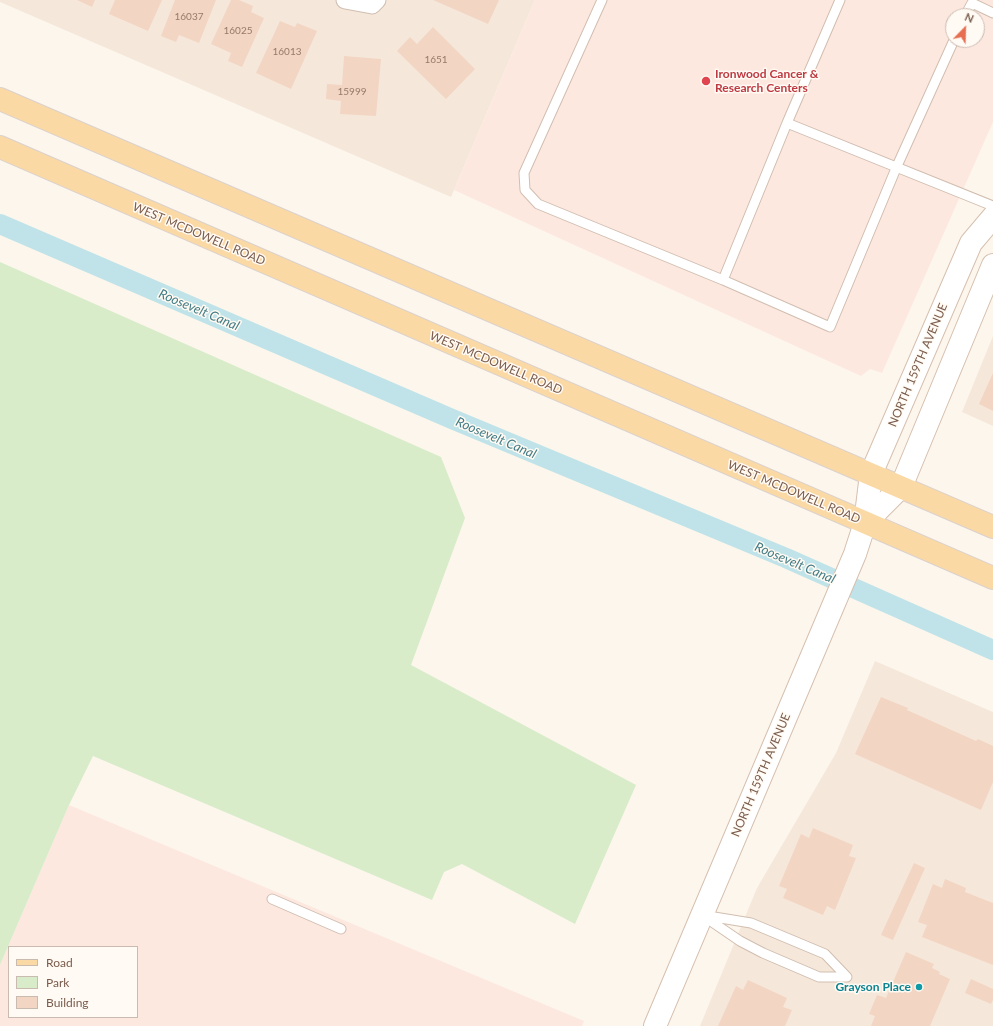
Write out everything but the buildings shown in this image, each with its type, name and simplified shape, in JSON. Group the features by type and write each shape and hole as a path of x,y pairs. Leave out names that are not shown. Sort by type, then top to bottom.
{"main road":[{"path":"0,99 901,486 993,527"},
{"name":"WEST MCDOWELL ROAD","path":"0,147 993,578"}],"street":[{"path":"345,0 375,2"},
{"name":"NORTH 159TH AVENUE","path":"655,1026 851,564 865,523 871,474 970,243 993,217"},
{"name":"NORTH 159TH AVENUE","path":"865,523 901,486 993,266"}],"lane":[{"path":"602,0 524,173 525,190 538,204 723,280 830,327 897,166 950,48"},
{"path":"723,280 787,123 840,0"},
{"path":"968,1 993,12"},
{"path":"787,123 897,166 993,206"},
{"path":"272,899 341,929"},
{"path":"702,914 751,923 825,954 847,977 819,977 763,953 740,941 702,914"}],"shaded area":[{"path":"0,0 535,0 451,197 0,2"},
{"path":"535,0 993,0 993,122 882,373 870,369 861,376 454,190"},
{"path":"993,336 993,426 962,412"},
{"name":"Grayson Place","path":"875,661 993,712 993,1026 700,1026 757,888 836,753"},
{"path":"69,805 584,1021 582,1026 0,1026 0,965 8,946 8,1018 138,1018 138,946 8,946"}],"green space":[{"path":"0,262 441,457 465,518 411,665 636,785 575,924 462,864 444,872 432,900 93,756 69,805 0,965"}],"waterway":[{"name":"Roosevelt Canal","path":"0,224 452,419 786,558 993,650"}],"place":[{"name":"Ironwood Cancer & Research Centers","path":"706,81"},
{"name":"Grayson Place","path":"919,987"}]}
